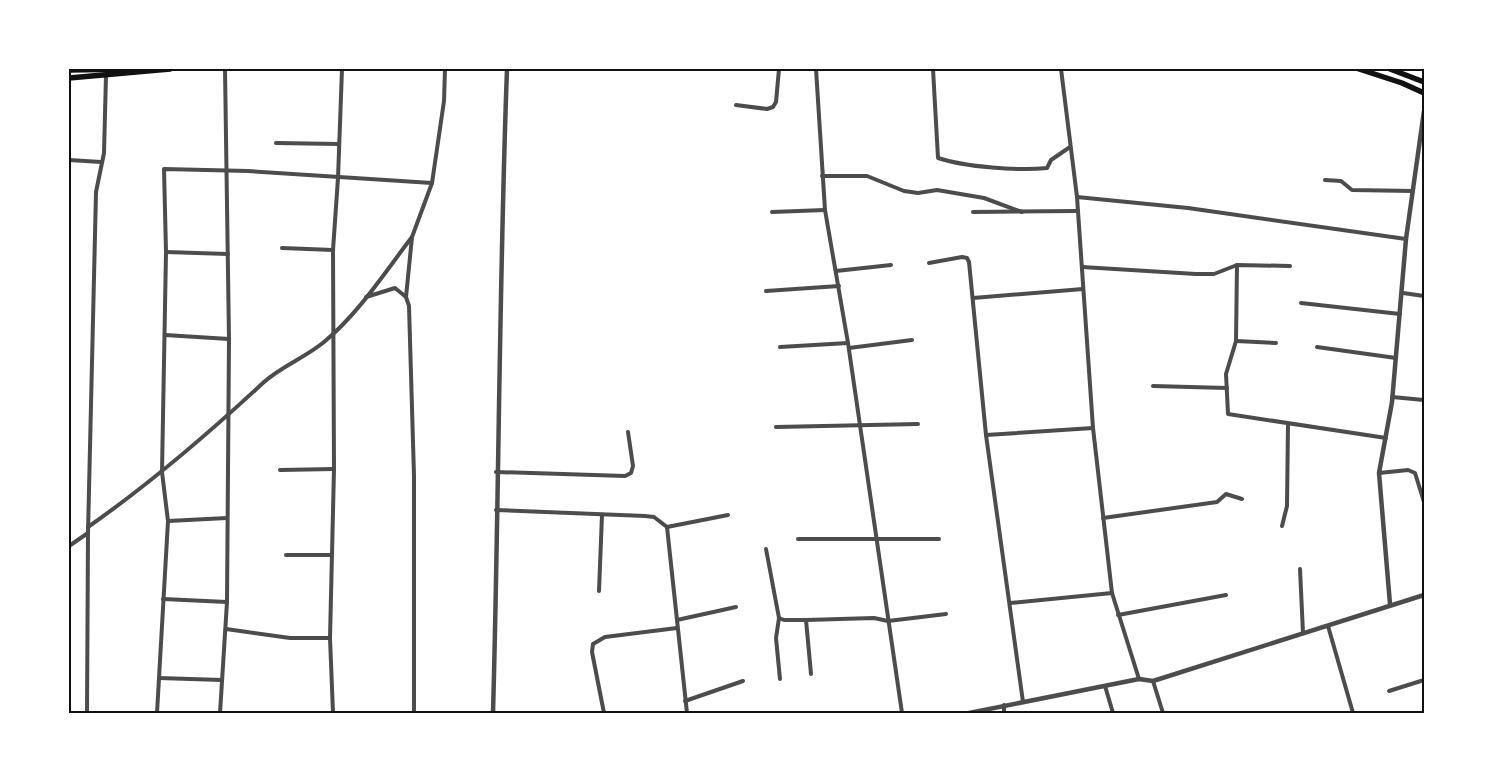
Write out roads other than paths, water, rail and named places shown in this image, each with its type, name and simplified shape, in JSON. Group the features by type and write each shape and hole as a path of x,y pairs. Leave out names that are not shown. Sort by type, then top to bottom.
{"main road":[{"path":"69,70 134,69"},
{"path":"69,78 170,69"},
{"path":"1359,69 1402,83 1424,94"},
{"path":"1390,69 1424,82"}],"street":[{"path":"220,713 227,602 229,339 225,69"},
{"path":"333,713 330,638 330,555 334,469 333,250 342,69"},
{"path":"414,713 414,476 406,296 412,237 432,183 441,128 445,69"},
{"path":"493,713 496,472 508,69"},
{"path":"736,106 767,109 773,107 776,102 779,69"},
{"path":"816,69 825,210 849,348 875,538 902,713"},
{"path":"933,69 938,158 973,165 1036,169 1047,168 1051,160 1070,147"},
{"path":"1061,69 1077,197 1093,428 1112,593 1139,679"},
{"path":"87,713 88,527 96,192 104,153 106,76"},
{"path":"1390,604 1379,473 1392,397 1403,293 1406,239 1424,111"},
{"path":"276,143 339,144"},
{"path":"69,160 101,162"},
{"path":"157,713 168,521 162,472 166,252 164,169 432,183"},
{"path":"822,176 867,176 904,191 918,193 938,190 984,198 1022,212"},
{"path":"1325,180 1341,181 1352,190 1413,191"},
{"path":"1077,197 1188,208 1406,239"},
{"path":"772,212 825,210"},
{"path":"973,212 1078,211"},
{"path":"88,527 132,497 228,417 266,380 324,341 366,297 412,237"},
{"path":"282,248 333,250"},
{"path":"166,252 228,254"},
{"path":"929,262 966,258 973,298 986,435 1023,702"},
{"path":"836,271 892,265"},
{"path":"1082,266 1206,274 1226,270 1237,265 1290,266"},
{"path":"1237,265 1236,341 1226,374 1228,414 1386,438"},
{"path":"766,292 839,286"},
{"path":"366,297 395,288 406,296"},
{"path":"973,298 1083,289"},
{"path":"1403,293 1424,296"},
{"path":"1301,303 1401,314"},
{"path":"165,335 229,339"},
{"path":"849,348 912,340"},
{"path":"1236,341 1276,343"},
{"path":"780,347 848,343"},
{"path":"1317,347 1396,358"},
{"path":"1153,386 1227,388"},
{"path":"1392,397 1424,400"},
{"path":"776,427 918,424"},
{"path":"1282,526 1287,506 1288,424"},
{"path":"986,435 1093,428"},
{"path":"496,472 625,476 631,473 633,466 628,432"},
{"path":"280,470 334,469"},
{"path":"1379,473 1408,470 1415,473 1424,502"},
{"path":"1103,518 1217,502 1226,494 1242,499"},
{"path":"496,510 654,517 667,526 728,515"},
{"path":"599,591 602,515"},
{"path":"168,521 227,518"},
{"path":"667,526 687,713"},
{"path":"69,546 88,533"},
{"path":"798,539 939,539"},
{"path":"766,549 778,618 776,638 780,679"},
{"path":"286,555 330,555"},
{"path":"1300,569 1304,633"},
{"path":"1010,603 1112,593"},
{"path":"1118,615 1226,595"},
{"path":"969,713 1139,679 1153,681 1328,626 1390,604 1424,595"},
{"path":"163,599 227,602"},
{"path":"677,620 736,607"},
{"path":"778,618 784,620 806,620 874,618 888,621 946,614"},
{"path":"806,620 811,674"},
{"path":"1328,626 1353,713"},
{"path":"604,713 592,652 593,644 604,637 677,628"},
{"path":"226,629 290,638 330,638"},
{"path":"159,678 222,680"},
{"path":"1389,690 1424,680"},
{"path":"685,701 743,681"},
{"path":"1153,681 1163,713"},
{"path":"1105,686 1113,713"},
{"path":"1004,705 1004,713"}]}
